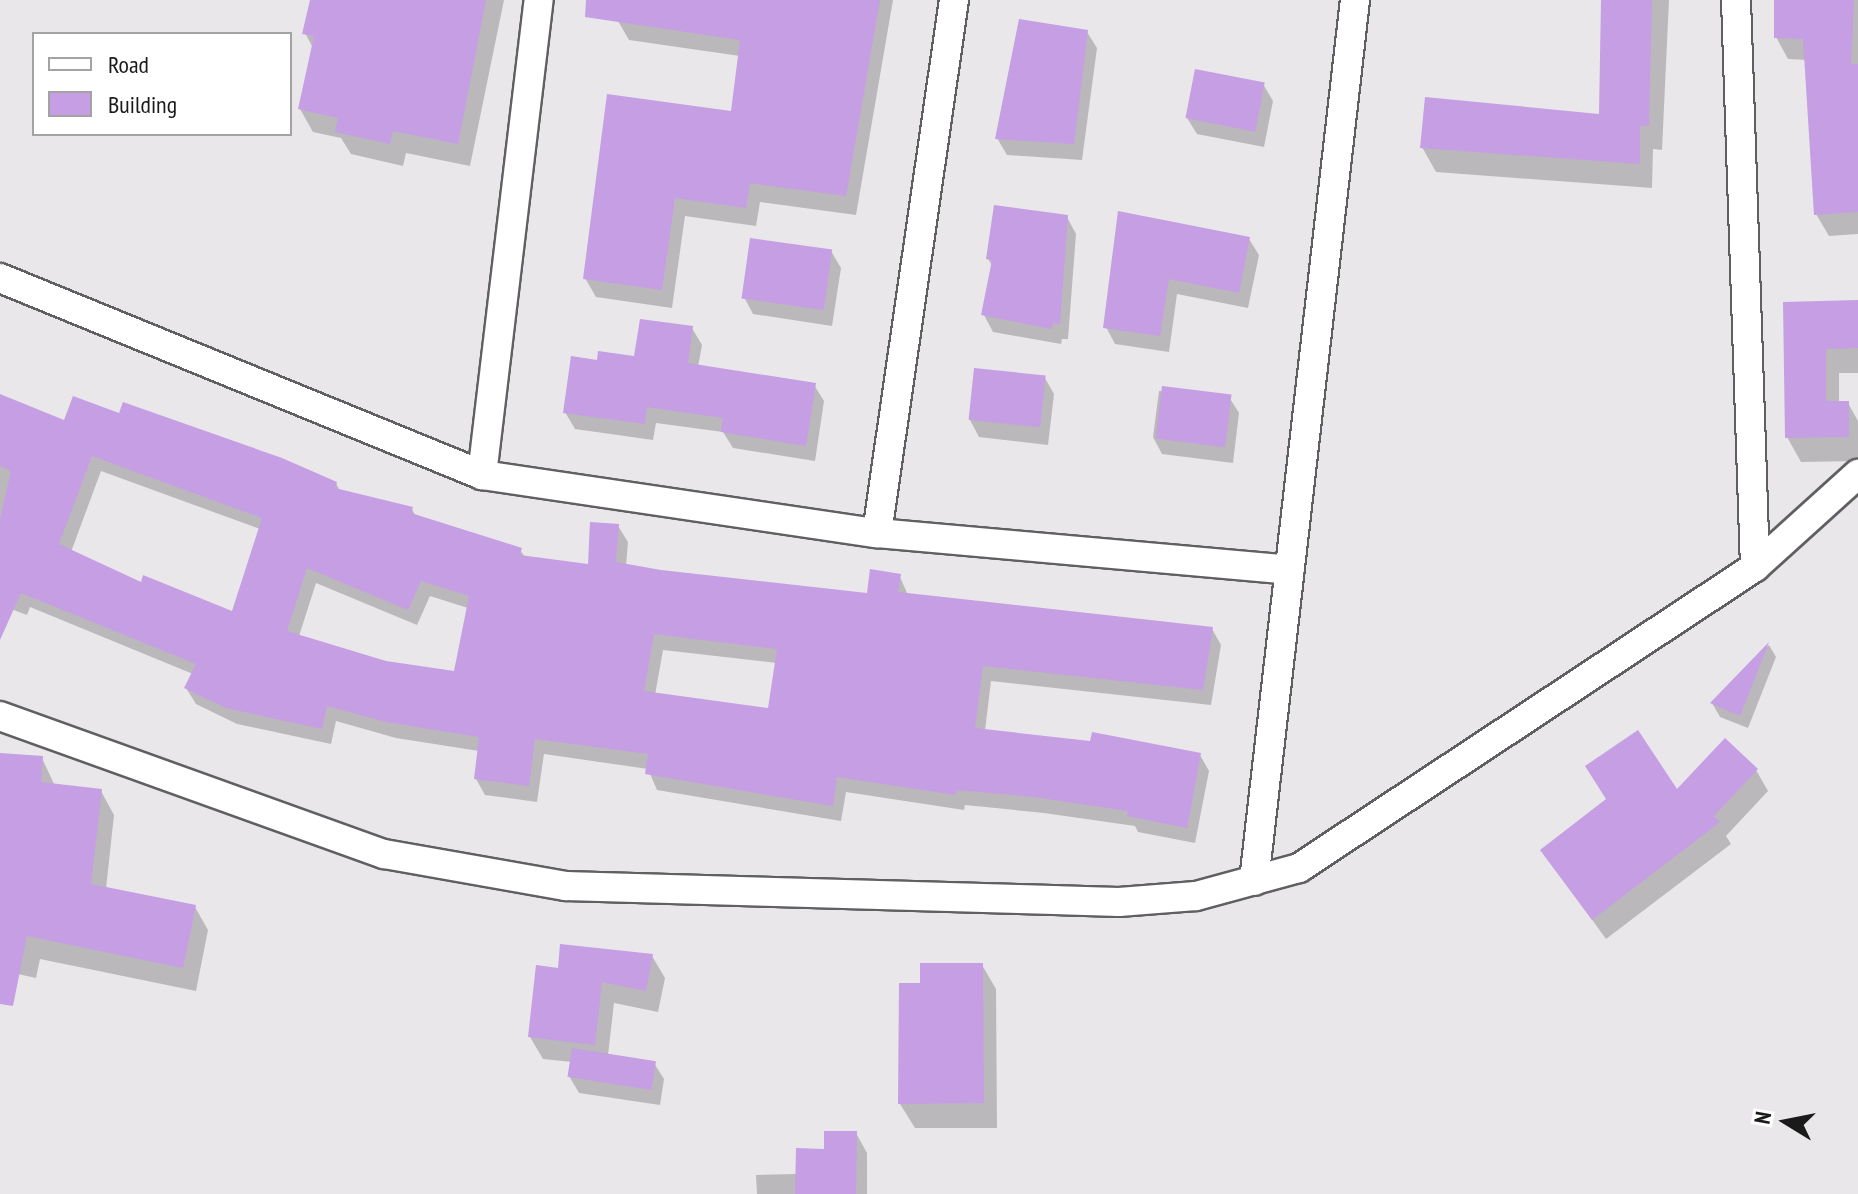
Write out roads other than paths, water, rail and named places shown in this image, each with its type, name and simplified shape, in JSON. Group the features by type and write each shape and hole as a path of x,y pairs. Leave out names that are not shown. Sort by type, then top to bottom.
{"street":[{"path":"482,475 539,0"},
{"path":"877,533 954,0"},
{"path":"1254,881 1355,0"},
{"path":"1736,0 1755,567"},
{"path":"0,278 482,475 877,533 1289,570"},
{"path":"0,716 384,854 565,886 1119,902 1196,896 1299,868 1755,567 1858,474"}]}
